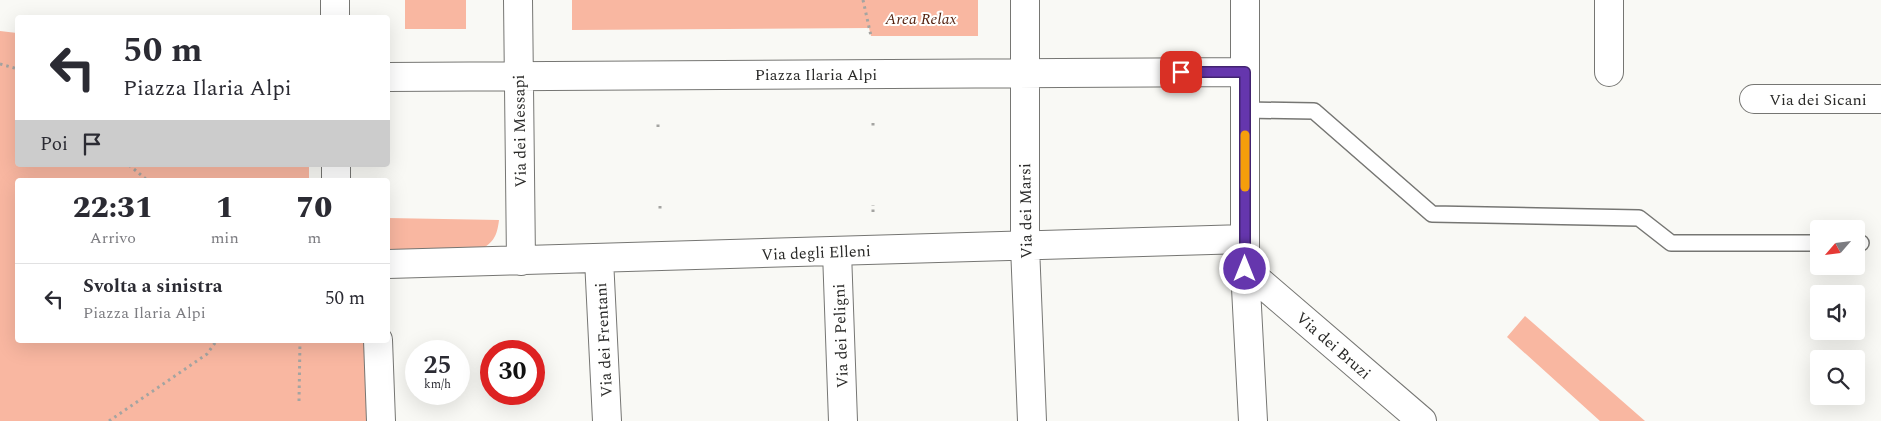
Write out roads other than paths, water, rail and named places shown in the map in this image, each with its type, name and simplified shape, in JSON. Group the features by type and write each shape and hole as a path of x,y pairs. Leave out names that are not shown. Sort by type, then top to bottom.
{"street":[{"path":"335,0 335,15"},
{"name":"Via dei Messapi","path":"518,0 521,261"},
{"name":"Via dei Marsi","path":"1025,0 1025,246 1032,421"},
{"path":"1245,0 1245,269 1253,421"},
{"path":"1610,0 1610,72"},
{"name":"Piazza Ilaria Alpi","path":"390,78 1245,72"},
{"name":"Via dei Sicani","path":"1754,99 1881,99"},
{"name":"Via degli Elleni","path":"390,264 1245,239"},
{"name":"Via dei Peligni","path":"838,252 843,421"},
{"name":"Via dei Frentani","path":"599,259 607,421"},
{"name":"Via dei Bruzi","path":"1245,269 1422,421"},
{"path":"378,343 381,421"}],"lane":[{"path":"1245,110 1314,111 1432,214 1639,218 1671,243 1810,243"}],"park label":[{"name":"Area Relax","path":"921,18"}]}
